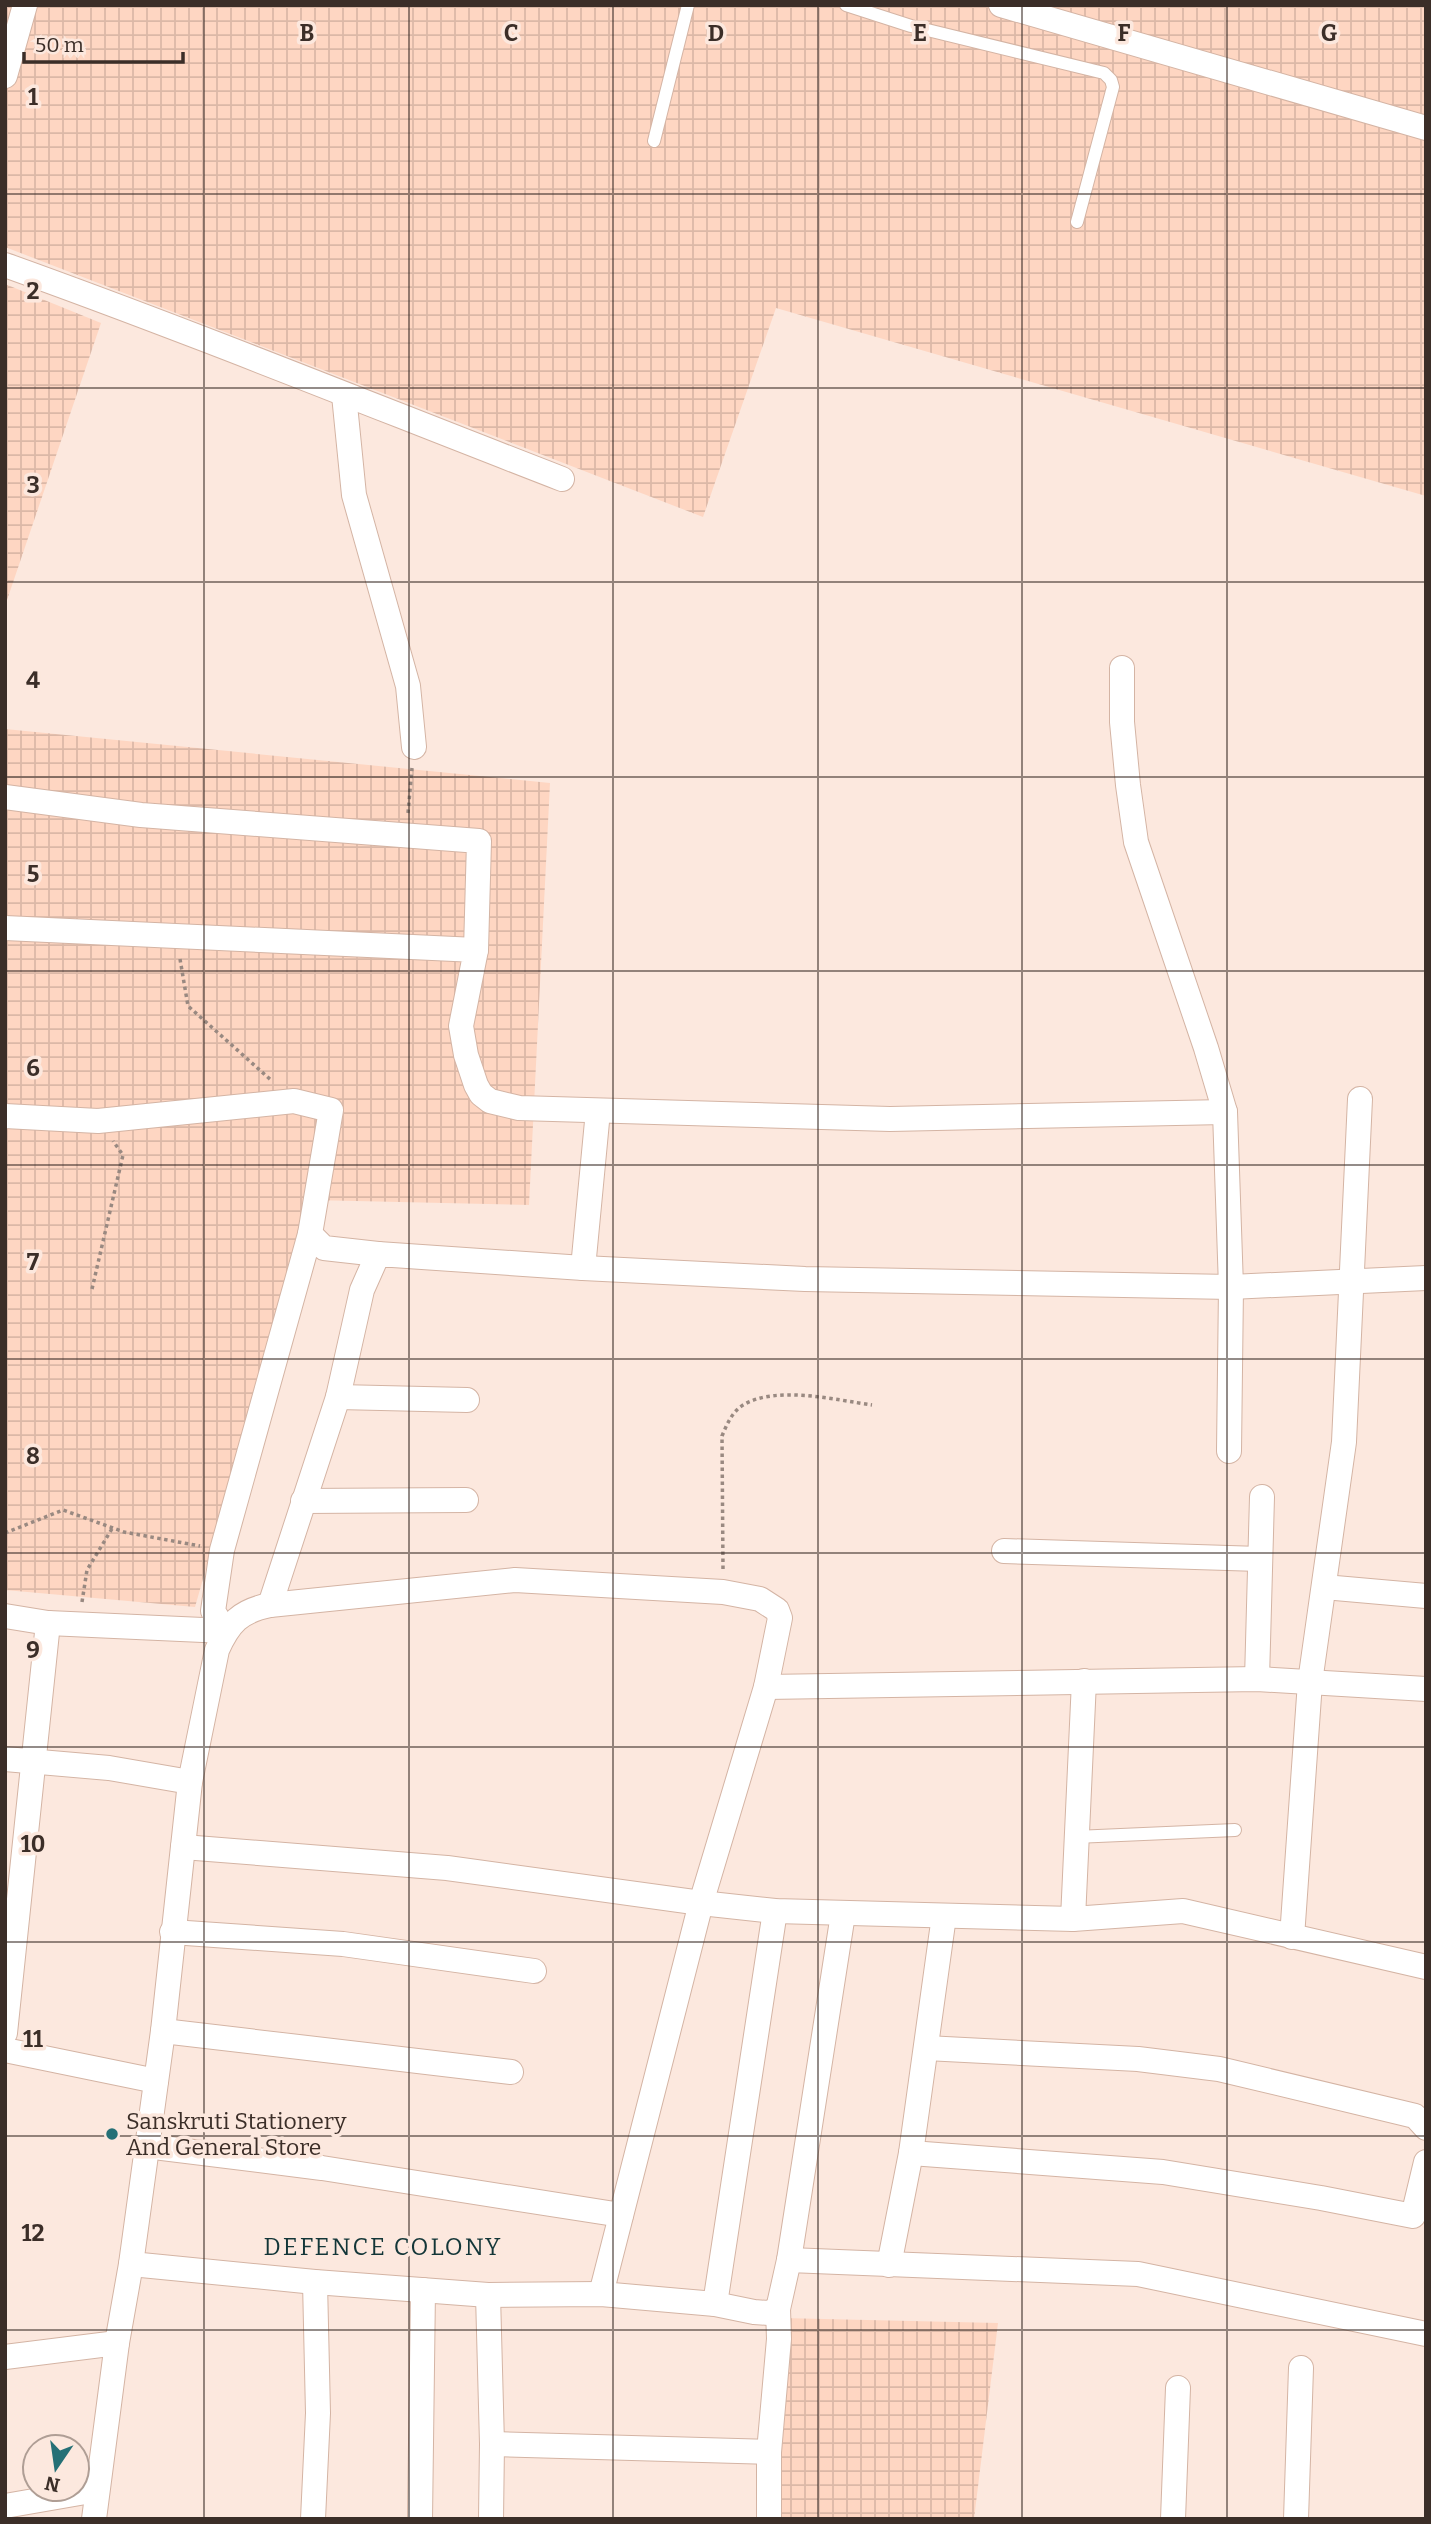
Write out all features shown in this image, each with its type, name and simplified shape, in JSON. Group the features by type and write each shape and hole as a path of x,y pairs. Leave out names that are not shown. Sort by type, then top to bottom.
{"street":[{"path":"5,76 24,5"},
{"path":"1001,5 1426,128"},
{"path":"5,265 222,344 344,395 562,478"},
{"path":"344,395 354,495 408,686 414,747"},
{"path":"1122,667 1122,722 1136,842 1225,1112 1231,1287 1229,1451"},
{"path":"5,797 141,815 480,841 476,950 461,1027 475,1085 481,1094 491,1101 519,1108 890,1119 1225,1112"},
{"path":"5,928 476,950"},
{"path":"1292,1937 1310,1682 1345,1442 1360,1099"},
{"path":"5,1116 98,1121 295,1101 331,1110 310,1234 222,1550 213,1611 225,1632"},
{"path":"583,1268 598,1111"},
{"path":"310,1234 324,1248 378,1254 805,1279 1231,1287 1426,1278"},
{"path":"270,1605 338,1397 362,1290 378,1254"},
{"path":"338,1397 467,1400"},
{"path":"1257,1679 1262,1497"},
{"path":"303,1501 466,1500"},
{"path":"1004,1551 1260,1559"},
{"path":"94,2519 163,2031 190,1782 217,1650 225,1632 238,1617 253,1608 515,1580 723,1592 760,1599 771,1603 777,1609 780,1618 766,1687 701,1903 601,2294"},
{"path":"1324,1587 1426,1596"},
{"path":"5,1616 48,1623 225,1632"},
{"path":"5,2033 11,1910 35,1763 48,1623"},
{"path":"766,1687 1257,1679 1426,1689"},
{"path":"1073,1919 1084,1681"},
{"path":"5,1759 109,1768 190,1782"},
{"path":"183,1847 447,1868 775,1911 1073,1919 1183,1912 1426,1967"},
{"path":"715,2304 775,1911"},
{"path":"769,2519 769,2452 779,2339 778,2309 789,2260 843,1914"},
{"path":"889,2265 911,2153 944,1916"},
{"path":"173,1932 343,1944 534,1971"},
{"path":"163,2031 510,2072"},
{"path":"926,2048 1138,2059 1219,2069 1415,2116 1426,2127"},
{"path":"5,2050 156,2081"},
{"path":"146,2146 322,2168 621,2215"},
{"path":"911,2153 1163,2172 1413,2216 1426,2162"},
{"path":"789,2260 1138,2274 1426,2334"},
{"path":"131,2264 488,2295 601,2294 715,2304 754,2312 769,2313 778,2309"},
{"path":"313,2519 317,2413 315,2282"},
{"path":"420,2519 423,2290"},
{"path":"488,2295 491,2519"},
{"path":"5,2357 117,2343"},
{"path":"1296,2519 1301,2368"},
{"path":"1173,2519 1178,2388"},
{"path":"492,2444 769,2452"},
{"path":"5,2506 97,2490"}],"lane":[{"path":"654,141 688,5"},
{"path":"846,5 923,29 1104,73 1111,80 1113,88 1077,222"},
{"path":"1075,1837 1235,1830"}],"path":[{"path":"406,836 414,747"},
{"path":"176,936 188,1006 295,1101"},
{"path":"92,1289 124,1155 98,1121"},
{"path":"723,1592 722,1436 730,1417 743,1405 770,1396 802,1396 872,1405"},
{"path":"5,1534 63,1510 124,1532 222,1550"},
{"path":"78,1625 87,1570 113,1527"}],"shaded area":[{"path":"5,5 1426,5 1426,496 776,308 703,517 5,247"},
{"path":"5,284 101,323 5,606"},
{"path":"5,729 550,783 529,1205 311,1200 195,1607 5,1590"},
{"path":"781,2318 998,2323 974,2519 766,2519"}],"place":[{"name":"Sanskruti Stationery And General Store","path":"112,2134"}],"district":[{"name":"DEFENCE COLONY","path":"383,2247"}]}
